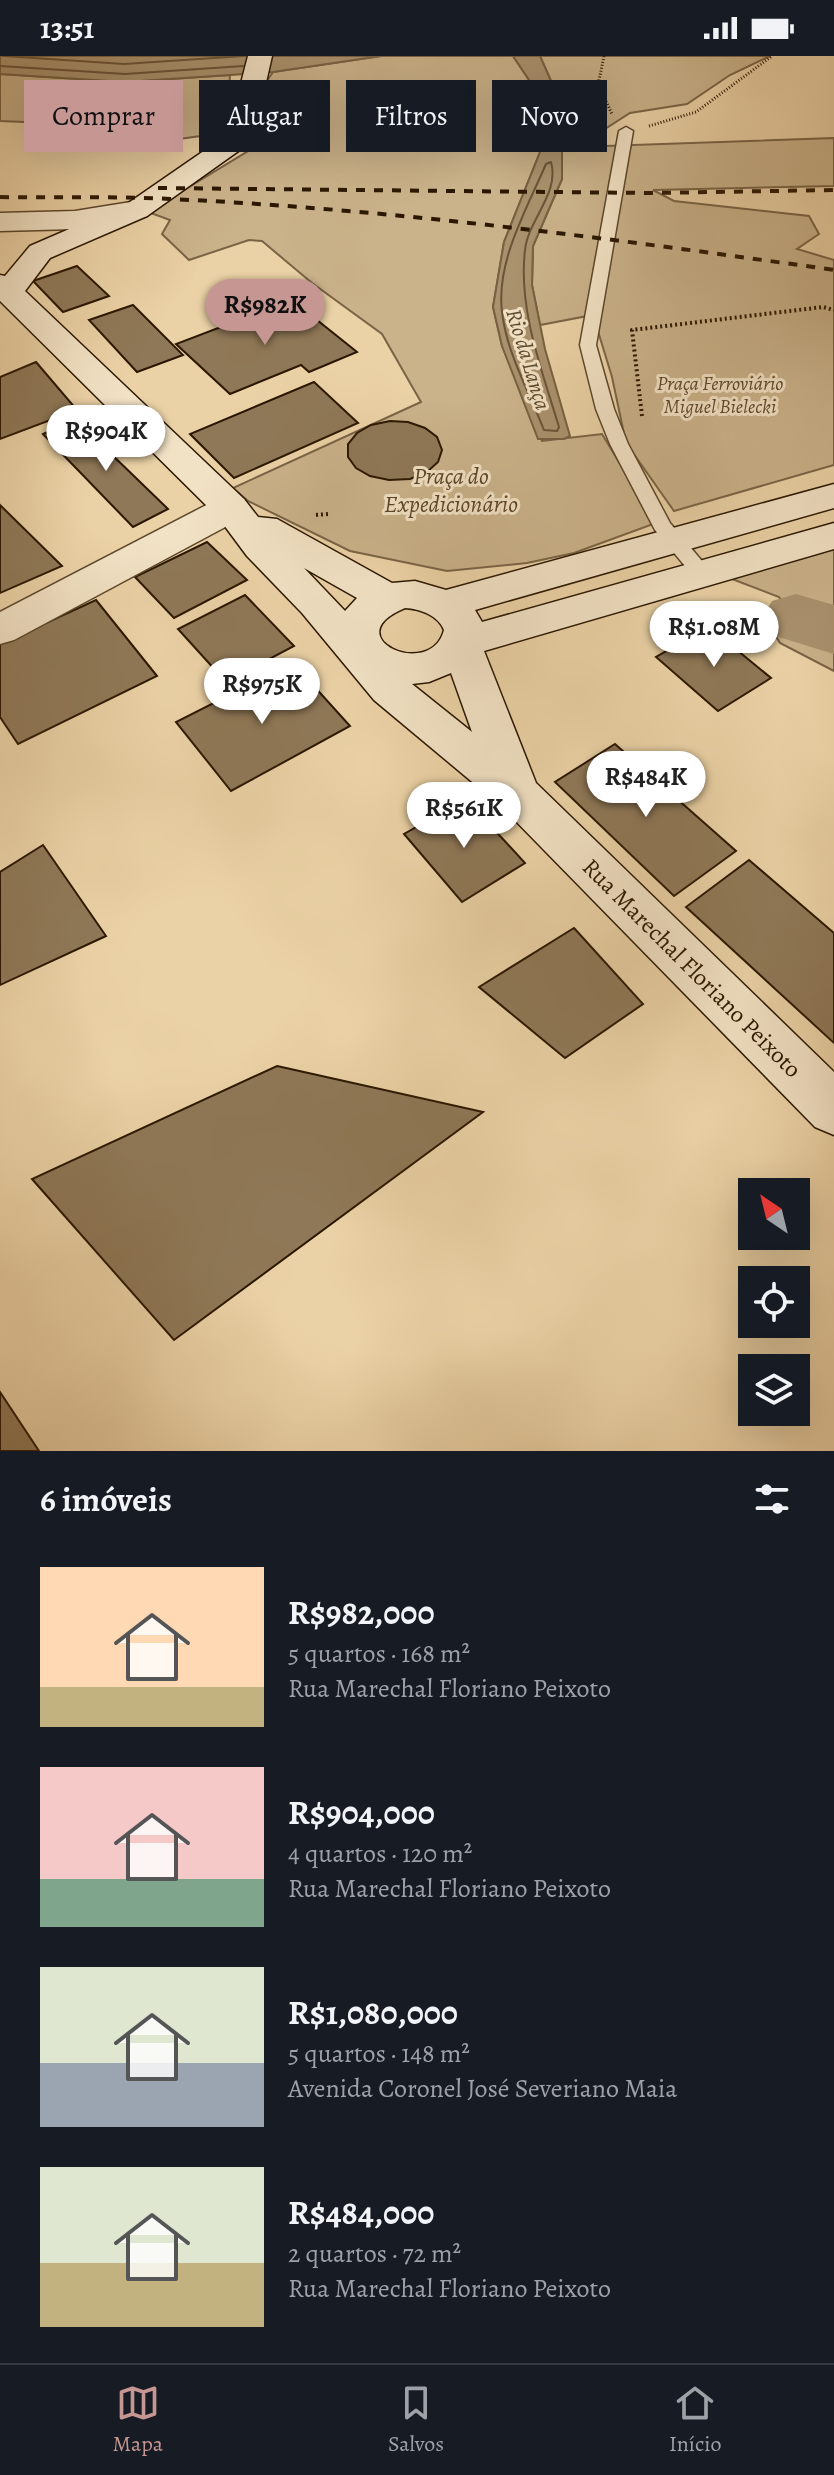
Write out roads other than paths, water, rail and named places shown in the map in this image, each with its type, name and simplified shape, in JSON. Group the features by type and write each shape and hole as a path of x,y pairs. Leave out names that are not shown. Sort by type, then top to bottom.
{"main road":[{"path":"3,289 40,252 137,210 235,141 244,122 260,56"},
{"path":"0,222 75,220 137,210"},
{"name":"Rua Marechal Floriano Peixoto","path":"3,289 231,508 260,547 322,585 387,598"},
{"path":"322,585 414,582 504,588 834,496"},
{"path":"0,630 231,508"},
{"path":"453,624 702,573 834,536"},
{"name":"Rua Marechal Floriano Peixoto","path":"322,585 357,630"},
{"name":"Rua Marechal Floriano Peixoto","path":"322,585 389,677 447,737 517,793 834,1109"},
{"path":"453,624 418,594 387,598 371,606 361,617 357,630 365,652 389,677 406,669 423,668 439,663 453,624 504,588"},
{"name":"Rua Marechal Floriano Peixoto","path":"453,624 517,793"},
{"path":"447,737 478,687"}],"lane":[{"path":"626,131 588,345 605,409 619,444 673,541 702,573"}],"water":[{"path":"0,56 381,56 273,72 155,80 0,74"},
{"path":"513,56 540,56 551,80 529,80"},
{"path":"540,152 562,152 562,179 533,246 532,285 545,349 570,436 564,439 538,439 502,346 493,307 504,242"}],"waterway":[{"name":"Rio da Lança","path":"796,618 834,630"}],"railway":[{"path":"158,188 651,193 834,190"},
{"path":"0,197 149,198 336,210 586,237 834,270"}],"park label":[{"name":"Praça Ferroviário Miguel Bielecki","path":"720,394"},
{"name":"Praça do Expedicionário","path":"451,490"}]}
